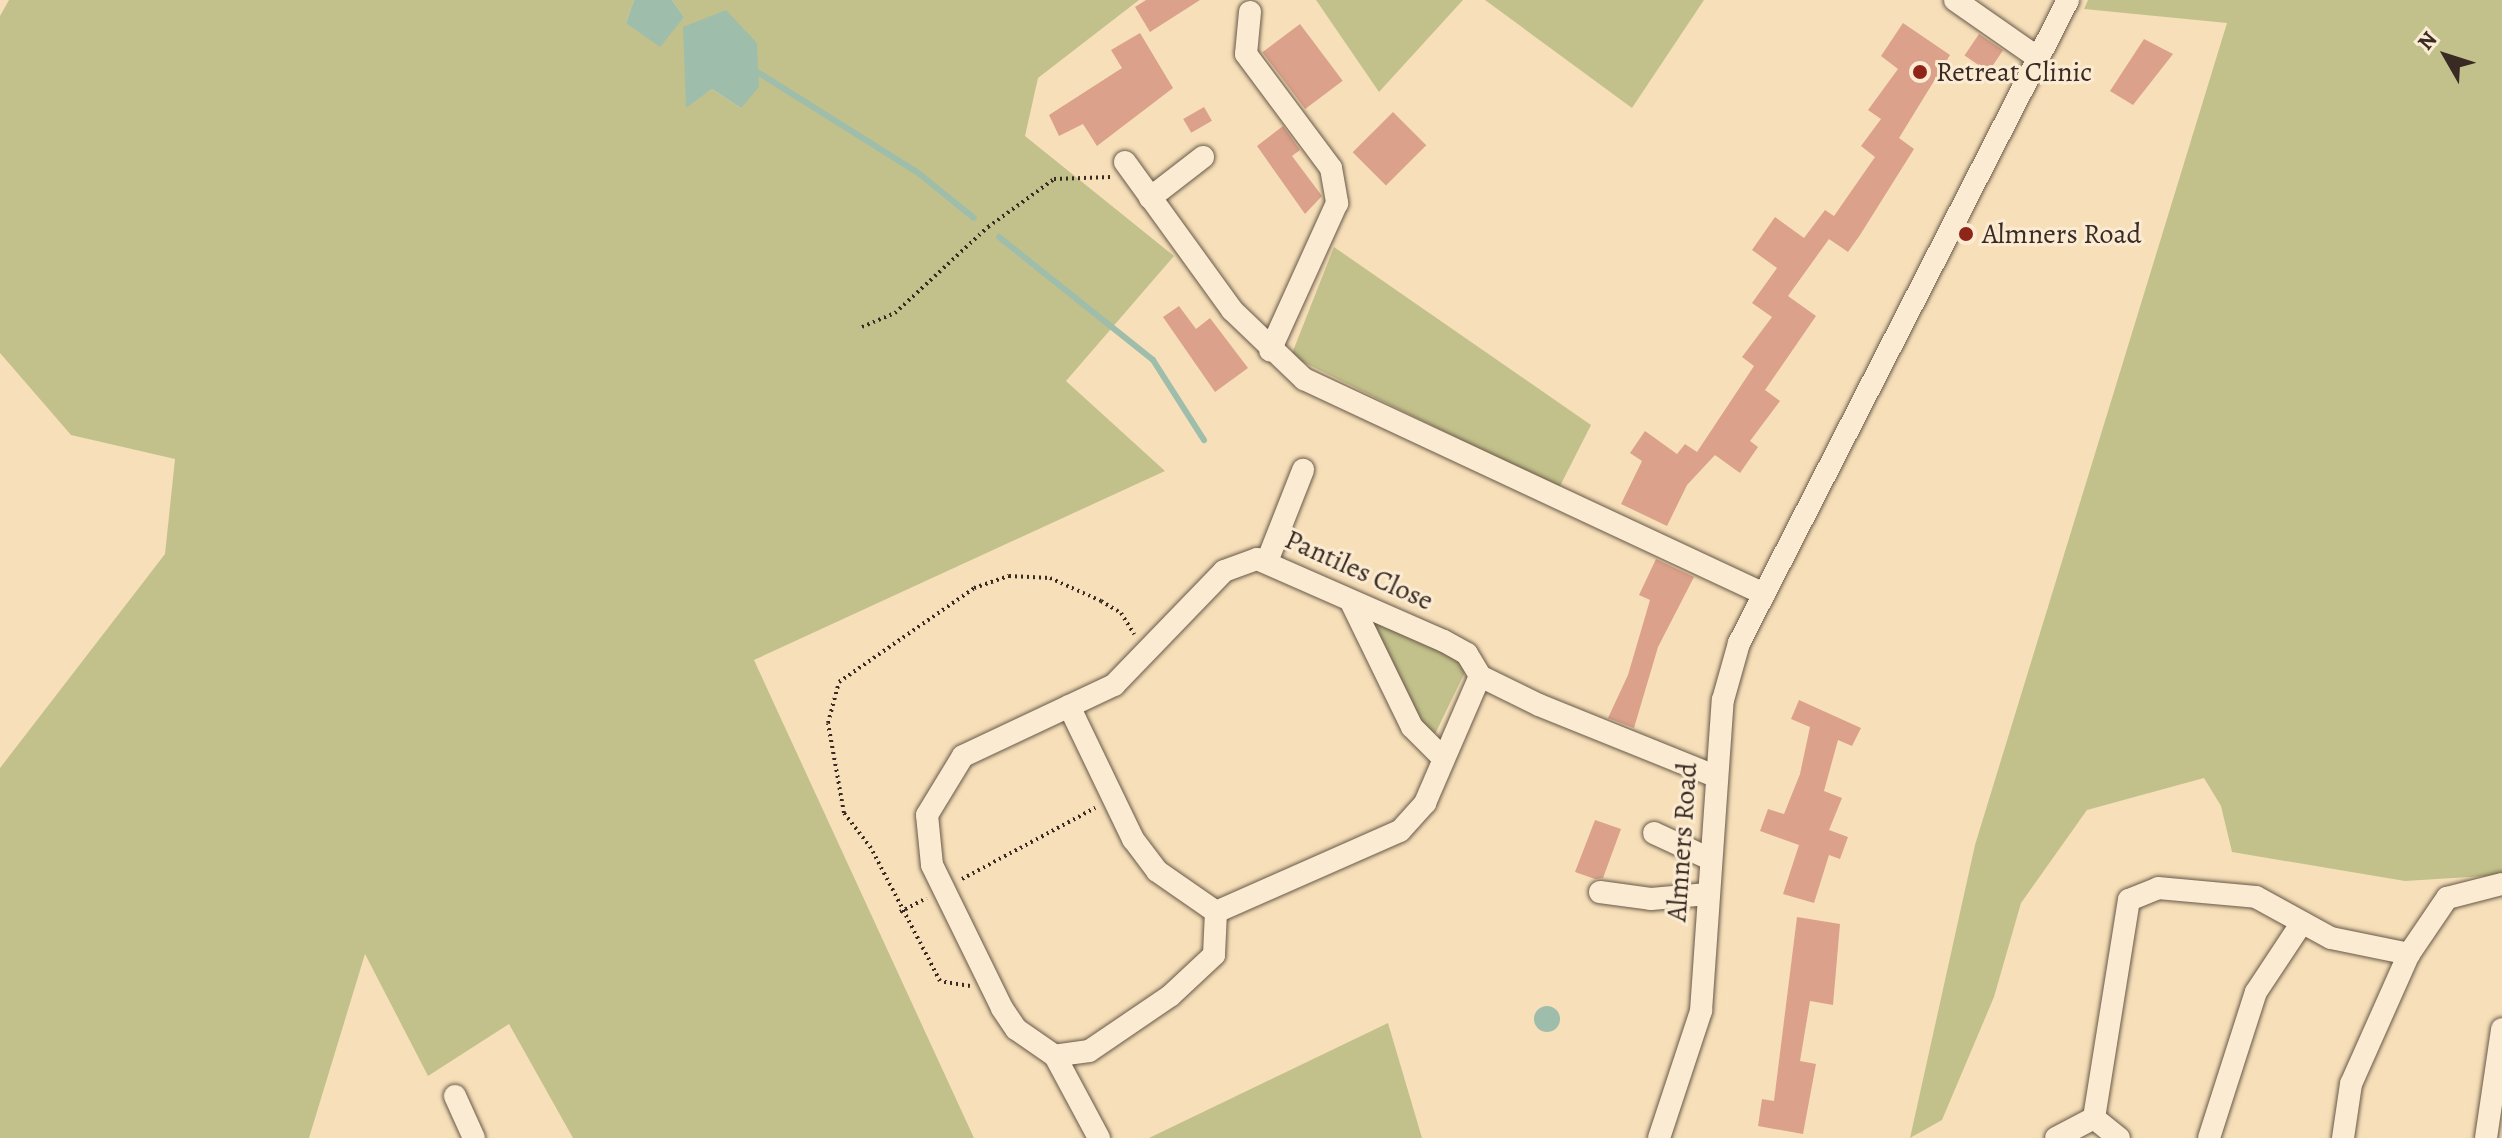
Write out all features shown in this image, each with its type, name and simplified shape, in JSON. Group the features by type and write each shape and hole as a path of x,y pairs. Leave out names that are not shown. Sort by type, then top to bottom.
{"street":[{"path":"1955,0 2038,58"},
{"name":"Almners Road","path":"1659,1138 1701,1011 1715,776 1723,700 1739,643 2068,0"},
{"path":"1250,12 1246,54 1331,168 1337,203 1270,351"},
{"path":"1203,157 1138,180 1270,351 1304,379 1764,594"},
{"path":"1268,559 1303,470"},
{"name":"Pantiles Close","path":"1055,1056 1016,1029 932,865 927,815 951,771 987,738 1114,685 1152,652 1224,571 1268,559 1351,602 1444,641 1467,654 1480,676 1715,776"},
{"path":"1351,602 1412,727 1440,755"},
{"path":"1069,706 1115,798 1157,871 1193,902 1216,912 1400,831 1425,803 1440,755 1480,676"},
{"path":"1654,833 1710,859"},
{"path":"2343,1138 2351,1084 2409,954 2447,898 2502,884"},
{"path":"2094,1118 2129,900 2158,888 2256,897 2331,938 2409,954"},
{"path":"1600,892 1651,899 1708,894"},
{"path":"1099,1138 1055,1056 1089,1051 1170,996 1214,955 1216,912"},
{"path":"2209,1138 2256,992 2301,924"},
{"path":"2486,1138 2502,1029"},
{"path":"455,1096 474,1138"},
{"path":"2056,1138 2094,1118"},
{"path":"2094,1118 2119,1138"}],"path":[{"path":"862,327 895,313 988,227 1054,179 1138,180"},
{"path":"989,978 958,989 940,981 900,912 871,848 844,813 828,723 839,682 974,588 1009,576 1050,578 1101,601 1121,613 1152,652"},
{"path":"900,912 1115,798"}],"shaded area":[{"path":"9,0 634,0 626,23 684,17 672,0 1139,0 1038,78 1025,136 1174,256 1066,381 1165,471 754,660 974,1138 573,1138 509,1024 428,1076 365,954 309,1138 0,1138 0,768 165,554 175,459 71,435 0,353 0,16","holes":["757,42 741,108 712,89 686,107"]},
{"path":"634,0 672,0 684,17 660,47 626,23"},
{"path":"1316,0 1463,0 1379,92"},
{"path":"1485,0 1704,0 1632,108"},
{"path":"2088,0 2502,0 2502,875 2405,881 2232,852 2221,806 2204,778 2087,810 2021,903 1994,997 1942,1120 1910,1138 1975,845 2227,23 2084,9"},
{"path":"726,10 757,43 759,87 741,108 712,89 686,108 683,27"},
{"path":"1334,247 1591,425 1559,488 1291,356"},
{"path":"1369,620 1453,653 1467,668 1435,734 1423,729"},
{"path":"1547,1006 1556,1010 1560,1019 1556,1028 1547,1032 1538,1028 1534,1019 1538,1010"},
{"path":"1388,1023 1422,1138 1149,1138"}],"building":[{"path":"1146,0 1200,0 1150,32 1135,7"},
{"path":"1903,23 1950,55 1899,138 1914,149 1860,235 1848,252 1829,239 1788,296 1816,316 1765,390 1780,401 1750,441 1758,447 1740,473 1715,455 1687,485 1667,526 1621,504 1642,461 1630,453 1645,431 1677,454 1685,444 1697,452 1754,366 1742,357 1772,317 1752,303 1777,268 1752,250 1775,217 1804,238 1825,210 1834,216 1875,157 1861,146 1881,119 1868,110 1898,69 1881,56"},
{"path":"1300,24 1343,81 1305,109 1262,52"},
{"path":"1140,33 1173,88 1097,146 1083,124 1059,136 1049,115 1122,68 1111,50"},
{"path":"1979,34 2003,50 1989,72 1964,56"},
{"path":"2144,39 2173,54 2133,105 2110,91"},
{"path":"1204,107 1212,121 1191,133 1183,119"},
{"path":"1393,112 1426,145 1386,186 1353,152"},
{"path":"1283,126 1300,150 1292,156 1322,196 1305,214 1257,146"},
{"path":"1179,306 1196,329 1210,318 1248,368 1215,392 1163,317"},
{"path":"1656,559 1694,577 1658,647 1634,728 1608,718 1628,675 1650,600 1639,595"},
{"path":"1799,700 1861,728 1852,746 1838,740 1824,791 1842,798 1829,830 1848,837 1840,859 1829,855 1814,903 1783,894 1799,845 1760,831 1768,809 1784,814 1800,774 1810,727 1791,719"},
{"path":"1595,820 1621,829 1603,878 1595,879 1575,872"},
{"path":"1797,917 1840,924 1833,1005 1810,1001 1800,1061 1816,1064 1803,1134 1758,1126 1762,1099 1774,1101"}],"waterway":[{"path":"759,73 917,172 974,218"},
{"path":"999,237 1153,360 1204,440"}],"place":[{"name":"Retreat Clinic","path":"1920,72"},
{"name":"Almners Road","path":"1966,234"}]}
